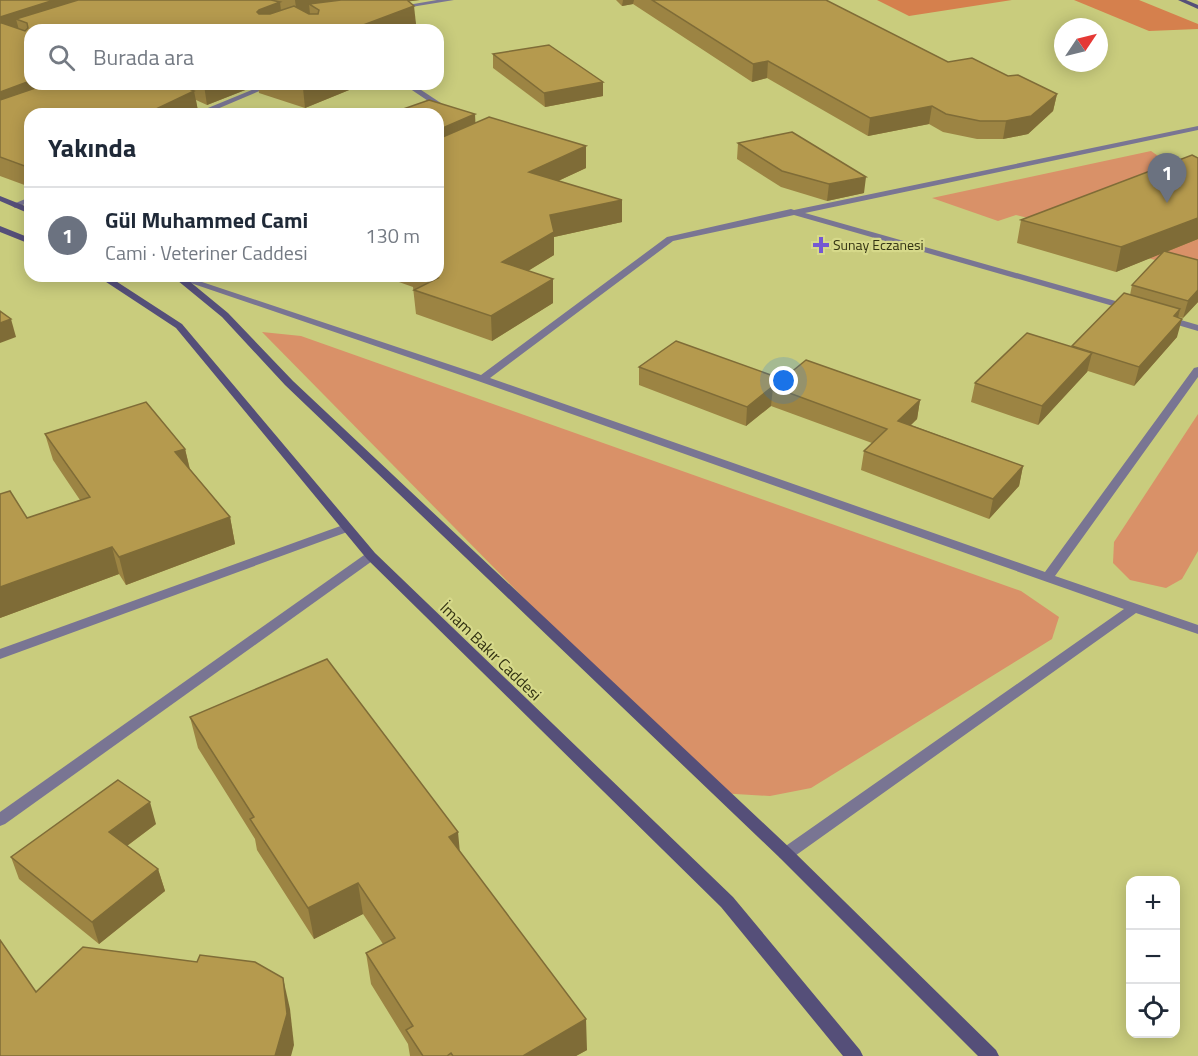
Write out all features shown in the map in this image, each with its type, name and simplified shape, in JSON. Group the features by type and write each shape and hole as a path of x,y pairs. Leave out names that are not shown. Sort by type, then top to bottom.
{"main road":[{"path":"1181,0 1198,7"},
{"path":"0,198 24,209"},
{"path":"0,229 24,239"},
{"name":"İmam Bakır Caddesi","path":"111,282 179,327 371,556 727,902 854,1056"},
{"path":"185,282 225,315 297,391 786,854 990,1056"}],"street":[{"path":"389,8 451,0"},
{"path":"215,108 258,90"},
{"path":"416,90 457,116"},
{"path":"482,379 670,238 1198,128"},
{"path":"15,205 24,201"},
{"path":"790,212 1141,312"},
{"path":"196,282 482,379 1134,608 1196,625"},
{"path":"1153,315 1198,328"},
{"path":"1047,578 1198,369"},
{"path":"0,654 346,528"},
{"path":"0,820 371,556"},
{"path":"786,854 1134,608"}],"shaded area":[{"path":"877,0 1012,0 909,16"},
{"path":"1074,0 1139,0 1198,24 1198,29 1149,31"},
{"path":"1151,151 1171,165 1198,238 1198,272 1123,251 1125,242 1016,215 998,221 932,198"},
{"path":"262,332 301,336 1021,591 1059,617 1052,639 811,788 770,796 719,793"},
{"path":"1198,414 1198,551 1182,579 1166,588 1130,580 1113,563 1114,542"}],"building":[{"path":"0,0 54,0 0,17"},
{"path":"78,0 271,0 280,2 259,10 257,12 259,14 270,14 294,6 309,14 318,14 319,10 309,4 341,0 407,0 414,6 366,24 27,24 16,19"},
{"path":"652,0 826,0 948,62 972,58 1008,76 1018,75 1057,94 1031,116 1006,121 980,121 946,114 932,106 870,118 768,61 753,64"},
{"path":"0,23 24,31 24,83 0,92"},
{"path":"549,45 603,82 544,93 493,54"},
{"path":"29,90 194,91 158,108 24,108 24,166 0,157 0,100"},
{"path":"429,100 475,114 444,127 444,108 406,108"},
{"path":"489,117 586,146 529,172 622,200 550,215 554,232 502,262 553,279 491,316 414,290 430,282 444,282 444,136"},
{"path":"792,132 866,177 829,184 782,171 738,143"},
{"path":"1192,155 1198,158 1198,218 1121,247 1021,220"},
{"path":"1164,251 1198,260 1198,290 1188,301 1132,285"},
{"path":"1124,293 1180,309 1174,316 1182,319 1139,367 1072,346"},
{"path":"0,311 11,319 0,323"},
{"path":"1027,333 1092,353 1042,406 975,383"},
{"path":"676,341 782,379 747,407 639,367"},
{"path":"806,360 920,400 898,421 1023,466 993,499 864,451 887,429 773,387"},
{"path":"146,402 185,449 175,452 230,517 119,557 112,547 0,587 0,494 10,491 27,518 90,497 45,434"},
{"path":"327,659 458,832 449,837 586,1019 523,1056 453,1056 451,1053 447,1056 423,1056 406,1030 413,1026 366,953 395,938 358,883 308,908 250,819 254,817 190,717"},
{"path":"118,780 150,802 109,832 158,869 92,922 11,857"},
{"path":"0,940 36,992 83,947 197,962 200,955 255,962 283,978 287,1014 275,1056 0,1056"}],"place":[{"name":"Gül Muhammed Cami","path":"1167,203"},
{"name":"Sunay Eczanesi","path":"821,245"}]}
